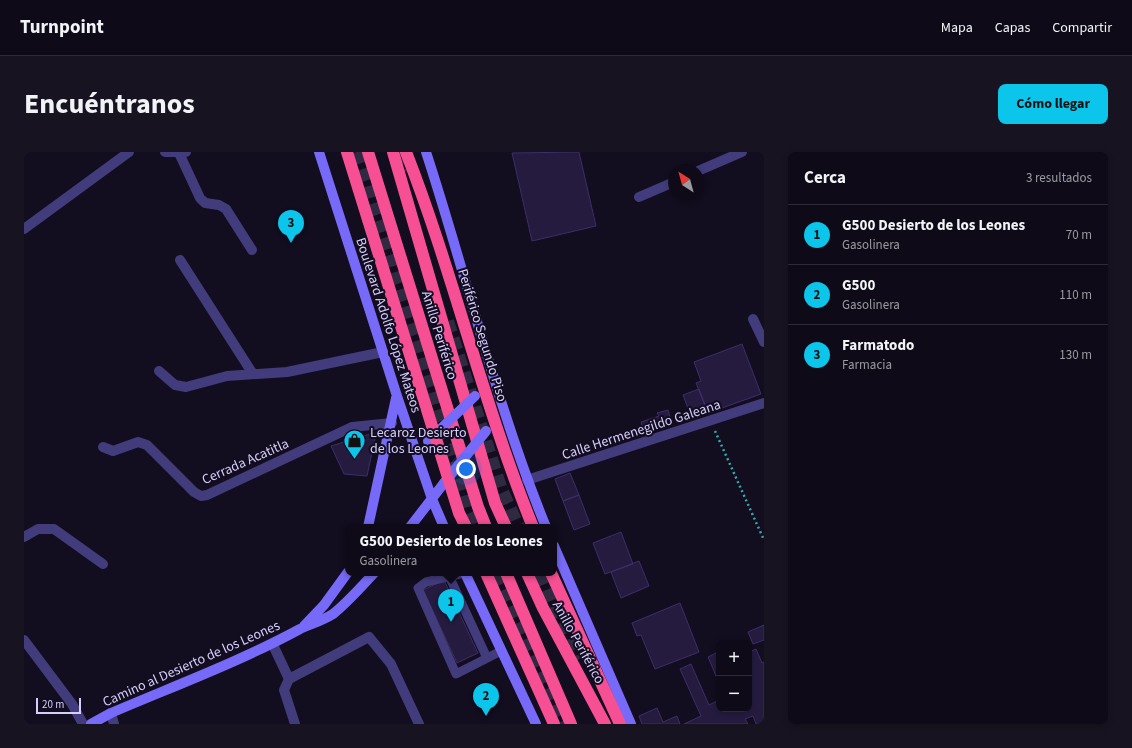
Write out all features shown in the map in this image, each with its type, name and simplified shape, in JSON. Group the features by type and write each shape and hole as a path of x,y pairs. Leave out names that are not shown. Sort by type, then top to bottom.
{"highway":[{"path":"347,152 459,513 464,524"},
{"name":"Anillo Periférico","path":"368,152 478,508 485,524"},
{"name":"Anillo Periférico","path":"392,152 495,503 505,524"},
{"name":"Periférico Segundo Piso","path":"406,152 425,200 509,469 532,524"},
{"path":"487,576 554,724"},
{"path":"507,576 571,724"},
{"name":"Anillo Periférico","path":"528,576 543,608 591,695 605,724"},
{"path":"552,576 620,724"},
{"path":"577,660 591,695"}],"main road":[{"name":"Boulevard Adolfo López Mateos","path":"319,152 397,396 432,499 443,524"},
{"path":"426,152 494,379 527,480 545,524"},
{"path":"416,451 494,379"},
{"path":"369,524 397,396"},
{"path":"412,524 504,410"},
{"path":"557,553 631,724"},
{"name":"Camino al Desierto de los Leones","path":"302,628 324,605 345,576"},
{"name":"Camino al Desierto de los Leones","path":"91,724 111,713 273,645 302,628 318,623 332,614 371,576"},
{"path":"465,576 536,724"}],"street":[{"path":"24,229 129,152"},
{"path":"165,152 182,152 200,198 205,203 219,205 226,209 252,250"},
{"path":"704,168 736,153"},
{"path":"639,197 668,185"},
{"path":"180,260 253,374"},
{"path":"753,319 764,342"},
{"path":"159,371 176,385 186,387 227,376 287,372 383,352"},
{"name":"Calle Hermenegildo Galeana","path":"527,480 764,403"},
{"name":"Cerrada Acatitla","path":"103,447 113,451 138,442 147,444 194,492 201,496 207,495 352,427 392,423"},
{"path":"24,537 38,529 54,529 103,564"},
{"path":"295,724 284,690 289,679 369,637 391,664 419,724"},
{"path":"24,640 72,704 84,724"},
{"path":"273,645 289,679"},
{"path":"111,713 114,724"}],"lane":[{"path":"487,658 449,576 426,582 418,588 456,674 501,651"}],"path":[{"path":"711,421 764,540"}],"building":[{"path":"579,152 596,226 532,241 512,153"},
{"path":"742,344 761,394 708,413 696,383 701,381 694,362"},
{"path":"699,389 708,413 692,419 683,395"},
{"path":"668,410 672,424 644,433 641,422 659,416 657,413"},
{"name":"Lecaroz Desierto de los Leones","path":"370,434 376,434 367,476 344,474 331,446"},
{"path":"570,473 579,495 563,501 555,479"},
{"path":"579,495 590,524 574,530 563,501"},
{"path":"621,532 633,564 605,574 593,543"},
{"path":"639,561 649,586 621,598 611,572"},
{"path":"444,580 478,653 457,663 423,590"},
{"path":"680,603 699,652 655,669 641,635 637,636 632,623"},
{"path":"764,625 764,640 753,644 748,632"},
{"path":"756,649 762,663 764,662 764,724 756,724 753,716 745,719 748,724 684,724 701,716 680,669 691,664 709,705 716,702 716,712 752,712 752,651"},
{"path":"716,653 716,676 708,657"},
{"path":"657,708 663,722 677,716 680,724 642,724 639,716"}],"tunnel":[{"path":"357,152 437,402 470,512 476,524"},
{"path":"400,152 404,172"},
{"path":"448,321 501,487 518,524"},
{"path":"498,576 564,724"},
{"path":"541,576 577,660"}],"place":[{"name":"Farmatodo","path":"291,243"},
{"name":"Lecaroz Desierto de los Leones","path":"354,460"},
{"name":"G500 Desierto de los Leones","path":"451,622"},
{"name":"G500","path":"486,716"}]}
